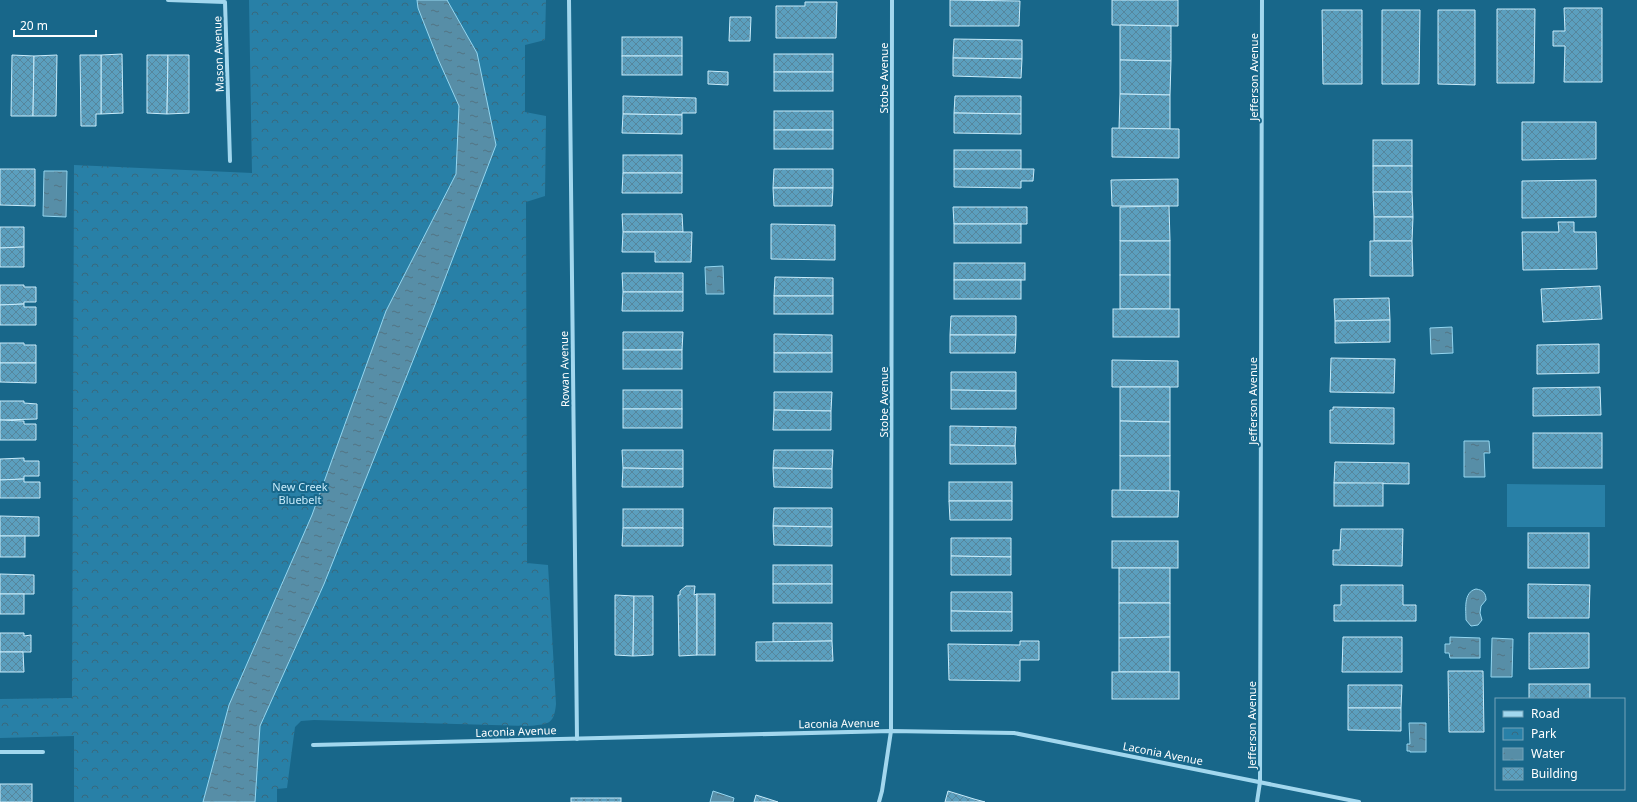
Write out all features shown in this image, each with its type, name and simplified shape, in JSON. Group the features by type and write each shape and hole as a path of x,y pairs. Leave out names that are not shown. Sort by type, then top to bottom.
{"street":[{"name":"Mason Avenue","path":"168,0 225,2 230,161"},
{"name":"Rowan Avenue","path":"569,0 577,738"},
{"name":"Stobe Avenue","path":"879,802 891,731 892,0"},
{"name":"Jefferson Avenue","path":"1257,802 1260,782 1262,0"},
{"name":"Laconia Avenue","path":"313,745 891,731 1014,733 1360,802"},
{"path":"0,752 43,752"}],"green space":[{"name":"New Creek Bluebelt","path":"249,0 546,0 545,40 525,45 525,112 546,116 545,196 526,202 527,563 548,565 556,704 555,711 551,720 545,724 528,726 314,720 301,721 295,727 287,788 277,789 277,802 74,802 74,736 0,738 0,699 72,698 74,165 252,173"},
{"path":"1507,484 1605,485 1605,527 1507,527"}],"water":[{"path":"417,0 447,0 477,53 496,145 433,310 324,584 260,726 255,802 203,802 229,705 312,515 386,311 456,174 459,106 438,59 418,8"},
{"path":"44,171 67,171 66,217 43,216"},
{"path":"723,266 724,294 706,294 705,267"},
{"path":"1452,327 1453,353 1431,354 1430,328"},
{"path":"1464,441 1489,441 1490,453 1484,453 1485,477 1464,477"},
{"path":"1476,589 1484,592 1486,600 1481,606 1480,613 1482,620 1478,625 1471,626 1466,620 1466,602 1469,594"},
{"path":"1450,637 1480,638 1480,658 1450,658 1449,653 1445,653 1445,644 1450,644"},
{"path":"1492,638 1513,639 1512,677 1491,677"},
{"path":"1409,723 1426,723 1426,752 1407,751 1407,744 1410,744"},
{"path":"713,791 734,798 733,802 710,802"}],"building":[{"path":"950,0 1020,1 1019,26 950,26"},
{"path":"1112,0 1178,0 1178,26 1112,25"},
{"path":"805,2 837,2 836,38 776,38 776,6 805,6"},
{"path":"1564,8 1602,8 1602,82 1564,82 1565,46 1553,46 1553,31 1565,31"},
{"path":"1497,9 1535,9 1534,83 1497,83"},
{"path":"1322,10 1362,10 1362,84 1323,84"},
{"path":"1382,10 1420,10 1419,84 1382,84"},
{"path":"1438,10 1475,10 1475,85 1438,84"},
{"path":"730,17 751,17 750,41 729,41"},
{"path":"1120,25 1171,26 1171,61 1120,60"},
{"path":"622,37 682,37 682,56 622,56"},
{"path":"954,39 1022,40 1022,59 953,58"},
{"path":"122,54 123,113 101,114 101,55"},
{"path":"774,54 833,54 833,72 774,72"},
{"path":"12,55 34,56 33,116 11,116"},
{"path":"57,55 56,116 33,116 34,56"},
{"path":"80,55 101,55 101,114 96,114 96,126 81,126"},
{"path":"147,55 168,55 167,114 147,113"},
{"path":"168,55 189,55 189,113 167,114"},
{"path":"622,56 682,56 682,75 622,75"},
{"path":"953,58 1022,59 1021,78 953,76"},
{"path":"1120,60 1171,61 1170,95 1120,94"},
{"path":"708,71 728,72 728,85 708,84"},
{"path":"774,72 833,72 833,91 774,91"},
{"path":"1120,94 1170,95 1170,129 1119,129"},
{"path":"623,96 696,98 696,113 682,113 682,115 623,114"},
{"path":"955,96 1021,96 1021,114 954,113"},
{"path":"774,111 833,111 833,130 774,130"},
{"path":"954,113 1021,114 1021,134 954,133"},
{"path":"623,114 682,115 682,134 622,133"},
{"path":"1522,122 1596,122 1596,159 1522,160"},
{"path":"1112,128 1179,129 1179,158 1112,157"},
{"path":"774,130 833,130 833,149 774,149"},
{"path":"1373,140 1412,140 1412,166 1373,166"},
{"path":"954,150 1021,150 1021,169 954,169"},
{"path":"623,155 682,155 682,173 623,173"},
{"path":"1373,166 1412,166 1412,192 1373,192"},
{"path":"0,169 35,169 35,206 0,205"},
{"path":"774,169 833,169 833,188 773,188"},
{"path":"954,169 1034,169 1033,181 1021,181 1021,188 954,187"},
{"path":"623,173 682,173 682,193 622,193"},
{"path":"1178,179 1178,206 1112,206 1111,180"},
{"path":"1596,180 1596,217 1522,218 1522,181"},
{"path":"773,188 833,188 832,206 774,206"},
{"path":"1373,192 1412,192 1413,217 1374,217"},
{"path":"1169,206 1170,241 1120,241 1120,207"},
{"path":"953,207 1027,207 1027,224 954,224"},
{"path":"622,214 682,214 683,232 623,232"},
{"path":"1374,217 1413,217 1412,241 1374,241"},
{"path":"1558,222 1574,222 1574,232 1596,232 1597,269 1523,270 1522,232 1559,232"},
{"path":"771,224 835,225 835,260 771,259"},
{"path":"954,224 1021,224 1021,243 954,243"},
{"path":"0,227 24,227 24,247 0,248"},
{"path":"623,232 692,232 691,262 655,262 655,252 622,252"},
{"path":"1120,241 1170,241 1170,275 1120,275"},
{"path":"1370,241 1412,241 1413,276 1370,276"},
{"path":"24,247 24,267 0,267 0,248"},
{"path":"954,263 1025,263 1025,280 954,280"},
{"path":"622,273 683,273 683,292 623,292"},
{"path":"1120,275 1170,275 1170,309 1120,309"},
{"path":"775,277 833,278 833,296 774,296"},
{"path":"954,280 1021,280 1021,299 954,299"},
{"path":"0,285 24,285 24,287 36,287 36,302 0,305"},
{"path":"1600,286 1602,319 1543,322 1541,289"},
{"path":"623,292 683,292 683,311 622,311"},
{"path":"774,296 833,296 833,314 774,314"},
{"path":"1389,298 1390,320 1335,321 1334,299"},
{"path":"24,304 24,307 36,307 36,325 0,325 0,305"},
{"path":"1113,309 1179,309 1179,337 1113,337"},
{"path":"951,316 1016,316 1016,335 950,335"},
{"path":"1390,320 1390,342 1335,343 1335,321"},
{"path":"623,332 683,332 682,350 623,350"},
{"path":"774,334 832,335 832,353 774,353"},
{"path":"950,335 1016,335 1015,353 950,353"},
{"path":"0,343 24,343 24,345 36,345 36,363 0,363"},
{"path":"1599,344 1599,373 1537,374 1537,345"},
{"path":"623,350 682,350 682,369 623,369"},
{"path":"774,353 832,353 832,372 774,372"},
{"path":"1331,358 1395,359 1394,393 1330,392"},
{"path":"1112,360 1178,361 1178,387 1112,387"},
{"path":"0,363 36,363 36,383 0,382"},
{"path":"951,372 1016,372 1016,391 951,390"},
{"path":"1120,387 1170,387 1170,422 1120,421"},
{"path":"1600,387 1601,415 1533,416 1533,388"},
{"path":"623,390 682,390 682,409 623,409"},
{"path":"951,390 1016,391 1016,409 951,409"},
{"path":"774,392 832,392 831,411 774,410"},
{"path":"0,401 24,401 24,403 37,404 37,419 0,420"},
{"path":"1333,407 1394,408 1394,444 1330,443 1330,410 1333,410"},
{"path":"623,409 682,409 682,428 623,428"},
{"path":"774,410 831,411 831,430 773,430"},
{"path":"0,420 24,421 24,424 36,424 36,440 0,440"},
{"path":"1120,421 1170,422 1170,456 1120,456"},
{"path":"950,426 1016,427 1015,446 950,445"},
{"path":"1533,433 1602,433 1602,468 1533,468"},
{"path":"950,445 1015,446 1016,464 950,464"},
{"path":"622,450 683,450 683,469 623,468"},
{"path":"774,450 833,450 832,469 773,468"},
{"path":"1120,456 1170,456 1170,491 1120,491"},
{"path":"24,458 24,461 39,461 39,476 24,476 24,479 0,480 0,459"},
{"path":"1335,462 1409,463 1409,484 1334,483"},
{"path":"623,468 683,469 683,487 622,487"},
{"path":"773,468 832,469 832,488 774,487"},
{"path":"24,479 24,482 40,482 40,498 0,498 0,480"},
{"path":"949,482 1012,482 1012,501 949,501"},
{"path":"1334,483 1383,483 1383,506 1334,506"},
{"path":"1112,490 1179,491 1178,517 1112,517"},
{"path":"949,501 1012,501 1012,520 950,520"},
{"path":"774,508 832,508 832,527 773,526"},
{"path":"623,509 683,509 683,528 623,528"},
{"path":"0,516 39,517 39,536 0,536"},
{"path":"773,526 832,527 832,546 774,545"},
{"path":"623,528 683,528 683,546 622,546"},
{"path":"1341,529 1403,529 1402,566 1333,565 1333,550 1340,550"},
{"path":"1528,533 1589,533 1589,568 1528,568"},
{"path":"0,536 25,536 25,557 0,557"},
{"path":"951,538 1011,538 1011,557 951,556"},
{"path":"1112,541 1178,541 1178,568 1112,568"},
{"path":"951,556 1011,557 1011,575 951,575"},
{"path":"773,565 832,565 832,584 773,584"},
{"path":"1119,568 1170,568 1170,603 1119,603"},
{"path":"0,574 34,575 34,594 0,594"},
{"path":"773,584 832,584 832,603 773,603"},
{"path":"1528,584 1590,585 1589,618 1528,618"},
{"path":"1341,585 1403,585 1403,605 1416,605 1416,621 1334,621 1334,605 1341,605"},
{"path":"686,586 695,586 694,595 697,594 697,655 679,656 678,595 680,595 680,591"},
{"path":"951,592 1012,592 1012,612 951,611"},
{"path":"0,594 24,594 24,614 0,614"},
{"path":"697,594 715,594 715,655 697,655"},
{"path":"615,595 634,596 633,656 615,655"},
{"path":"634,596 653,596 653,655 633,656"},
{"path":"1119,603 1170,603 1170,637 1119,638"},
{"path":"951,611 1012,612 1012,631 951,631"},
{"path":"773,623 832,623 832,641 773,642"},
{"path":"0,633 24,633 24,636 31,635 31,652 0,652"},
{"path":"1529,633 1589,633 1589,668 1529,669"},
{"path":"1170,637 1170,672 1119,672 1119,638"},
{"path":"1343,637 1402,637 1402,672 1342,672"},
{"path":"832,641 833,661 756,661 756,642"},
{"path":"1020,641 1039,641 1039,660 1020,660 1020,681 949,680 948,644 1020,645"},
{"path":"0,652 23,652 24,672 0,672"},
{"path":"1448,671 1483,671 1484,732 1449,732"},
{"path":"1112,672 1179,672 1179,699 1112,699"},
{"path":"1529,684 1590,684 1590,698 1529,698"},
{"path":"1348,685 1402,685 1401,708 1348,708"},
{"path":"1348,708 1401,708 1401,731 1348,730"},
{"path":"0,784 32,784 32,802 0,802"},
{"path":"948,791 974,799 985,802 945,802"},
{"path":"756,795 778,802 754,802"},
{"path":"571,798 621,798 621,802 571,802"}]}
